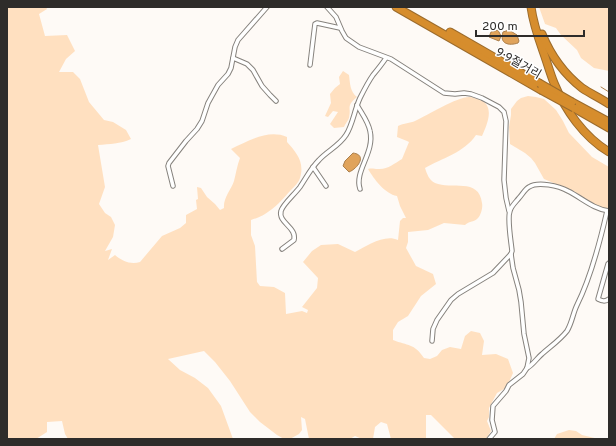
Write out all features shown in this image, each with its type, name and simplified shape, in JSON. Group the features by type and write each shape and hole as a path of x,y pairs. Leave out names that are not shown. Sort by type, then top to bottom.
{"highway":[{"name":"9·9절거리","path":"396,7 540,86"},
{"name":"9·9절거리","path":"405,7 573,105 609,128"},
{"path":"532,7 547,46 553,57 583,88 609,104"},
{"path":"532,7 536,28 554,84 574,119 592,139 609,152"},
{"name":"9·9절거리","path":"573,105 609,122"}],"street":[{"path":"173,186 168,166 169,163 186,141 198,129 208,103 218,85 228,74 231,68 235,47 238,40 267,7"},
{"path":"328,7 336,17 346,38 359,47 391,59 444,93 471,94 499,107 504,112 506,121 504,180 509,211 511,254 519,290 524,334 529,358 527,368 523,374 509,385 506,391 493,406 492,420 495,432 489,439"},
{"path":"310,65 315,24 317,22 340,28"},
{"path":"233,58 247,64 253,70 262,86 276,101"},
{"path":"282,249 294,240 295,234 282,218 280,213 281,210 296,193 313,167 344,138 349,131 357,105 368,84 386,58"},
{"path":"357,105 368,123 371,132 371,145 360,175 360,189"},
{"path":"313,167 326,186"},
{"path":"509,211 529,187 537,184 555,186 568,190 589,204 599,209 608,211 581,299 577,305 568,330 561,338 540,355 531,366 527,368"},
{"path":"432,341 433,329 437,320 451,300 458,294 493,273 511,254"},
{"path":"609,263 598,299 603,301 607,301 609,299"}],"shaded area":[{"path":"7,7 46,7 47,9 39,14 45,36 67,35 75,51 66,59 59,72 73,72 80,79 89,102 104,120 113,122 126,130 131,139 119,143 98,145 105,187 99,204 105,213 111,217 115,225 113,237 105,251 112,249 108,260 115,255 127,262 140,262 162,236 180,228 186,223 186,215 197,209 197,187 201,188 207,197 220,210 224,208 226,197 234,181 240,158 231,149 265,135 273,134 287,137 287,142 299,158 301,172 299,180 285,197 272,209 262,216 251,220 251,235 255,246 257,282 260,286 274,287 285,293 286,314 302,311 307,313 308,310 302,307 317,288 318,278 303,262 312,251 321,245 338,244 355,252 370,244 387,238 398,240 400,221 403,218 406,218 397,196 384,189 368,169 385,168 402,159 409,142 397,137 398,126 415,121 450,103 464,98 474,98 485,103 488,107 489,116 482,136 476,135 459,151 425,168 427,175 435,183 441,185 470,187 476,190 480,195 482,203 481,213 477,219 465,225 444,223 428,230 408,232 408,242 406,248 416,266 433,274 436,284 421,296 408,316 398,322 393,330 393,340 414,347 424,358 430,359 437,356 442,350 450,347 461,349 465,336 471,331 480,333 484,341 482,355 496,354 508,359 513,373 504,389 497,393 489,408 489,417 487,421 491,431 486,439 455,439 431,415 426,415 426,439 391,439 387,424 381,422 375,427 373,439 362,439 355,436 350,439 309,439 305,419 301,417 302,430 299,434 290,439 284,439 260,422 250,412 230,381 204,351 168,359 180,370 195,378 208,388 221,406 233,439 68,439 65,434 62,421 47,422 47,432 36,439 7,439"},
{"path":"539,7 609,7 609,71 594,68 581,58 577,50 561,35 556,28 545,24"},
{"path":"498,30 501,36 499,41 489,37 491,32"},
{"path":"509,30 517,35 519,41 518,43 508,44 504,42 502,39 503,32"},
{"path":"343,71 349,75 352,90 357,97 350,105 349,118 344,127 334,128 330,124 338,112 333,111 328,117 325,116 331,103 330,94 340,84 339,77"},
{"path":"528,96 544,99 556,110 569,133 592,157 609,167 609,209 600,208 575,192 544,179 531,158 510,144 509,127 511,109 517,101"},
{"path":"353,153 360,156 360,162 349,172 343,166 345,161"},
{"path":"569,430 599,439 554,439 557,434"}],"waterway":[{"path":"601,87 609,92"}]}
